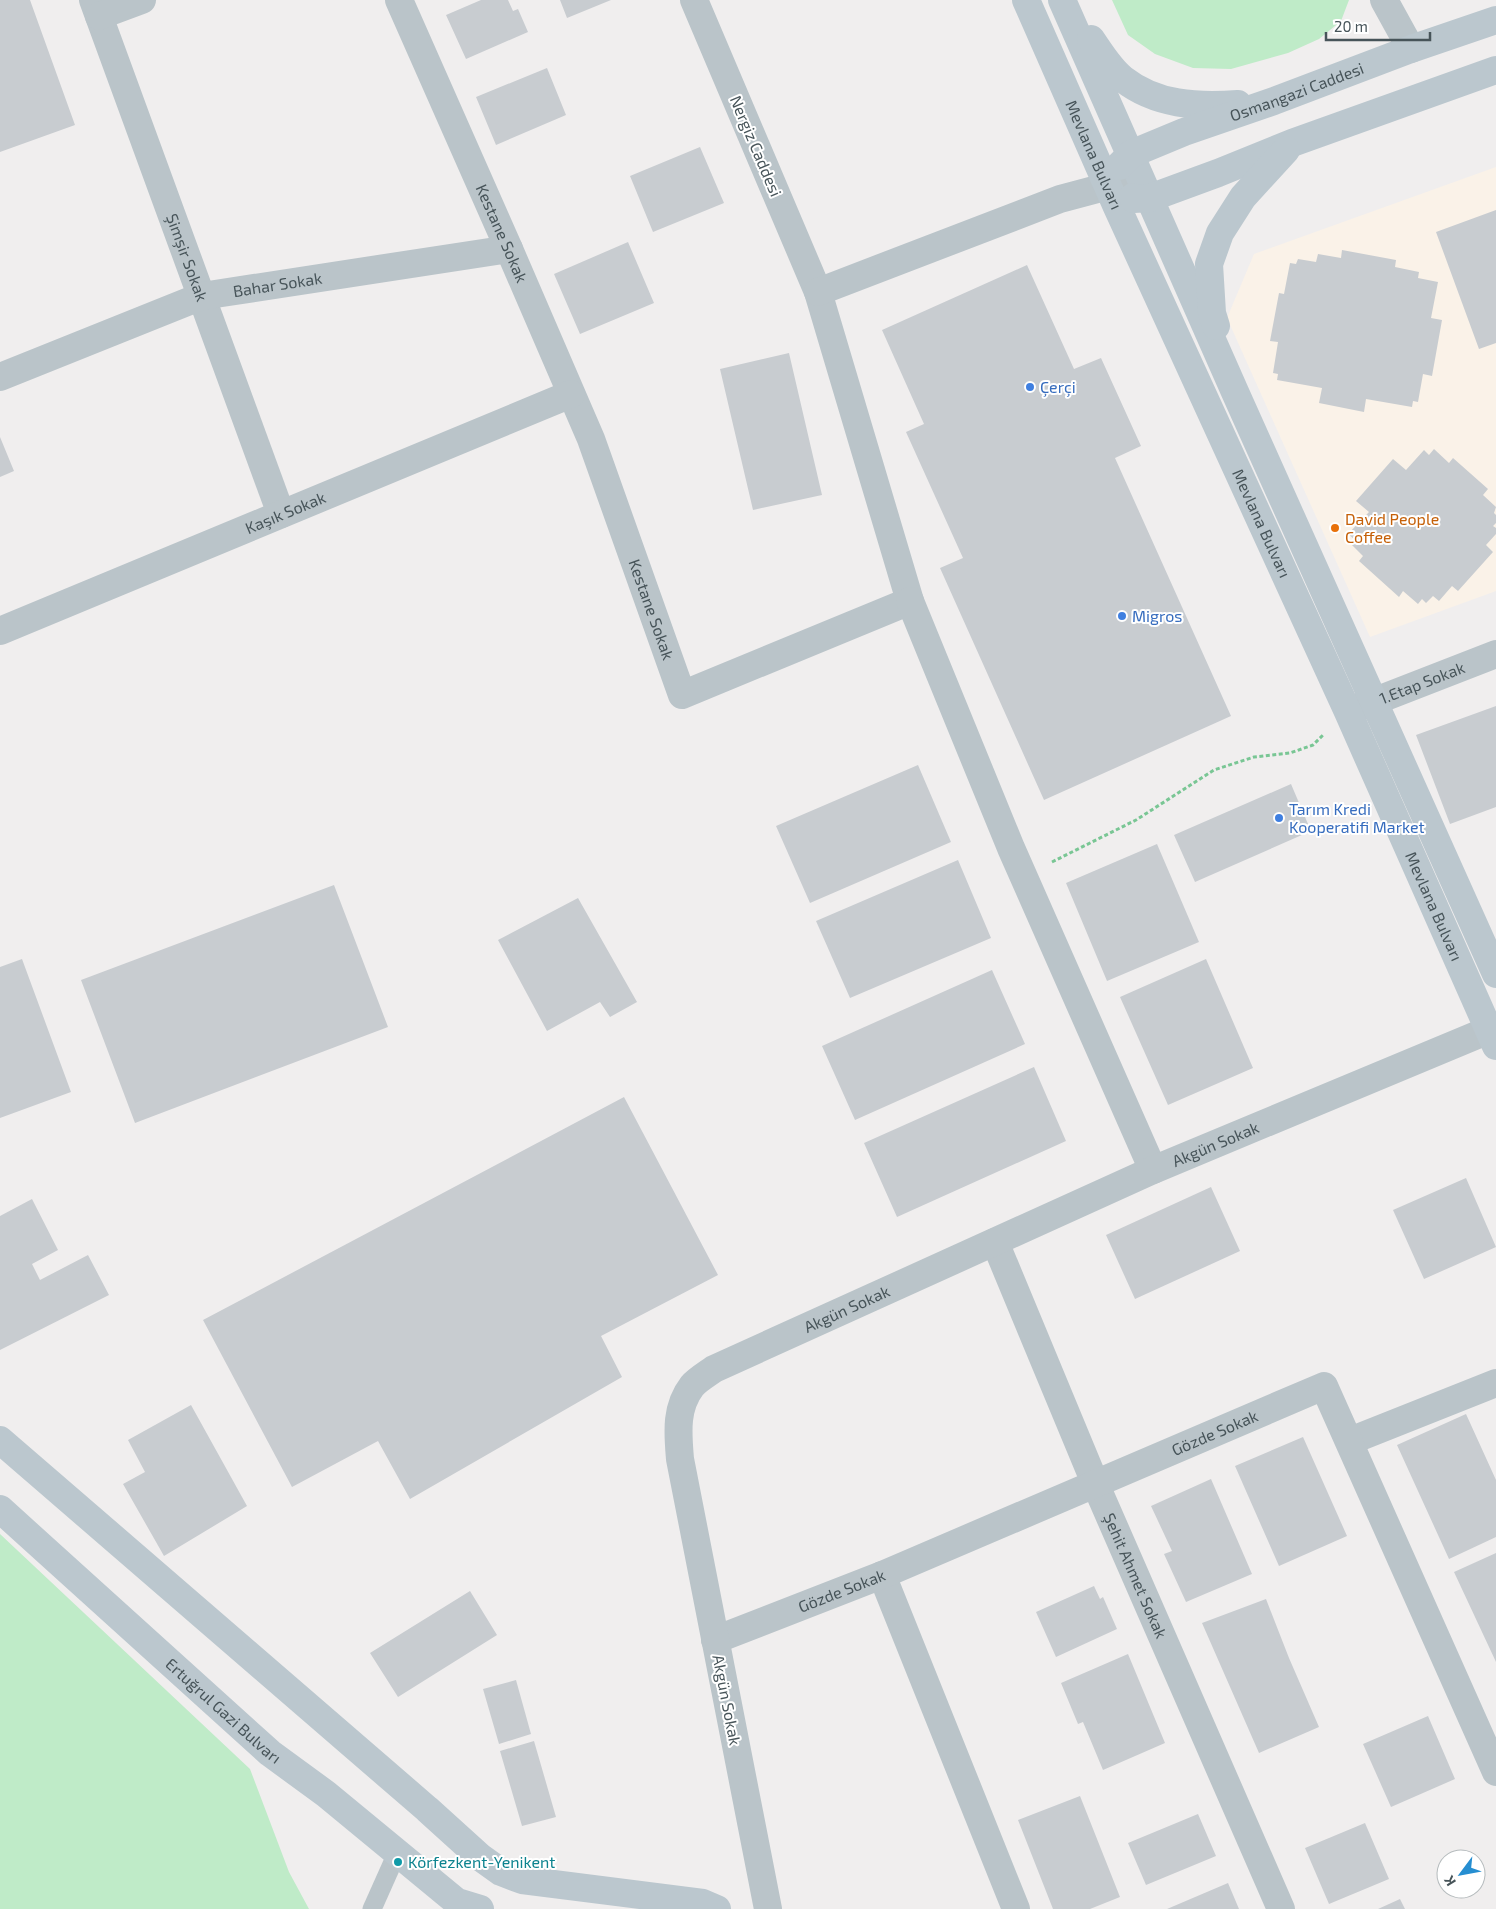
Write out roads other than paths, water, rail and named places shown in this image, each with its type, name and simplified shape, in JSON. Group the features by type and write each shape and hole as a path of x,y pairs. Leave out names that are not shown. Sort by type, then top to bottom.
{"street":[{"path":"96,8 142,0"},
{"name":"Kestane Sokak","path":"400,0 590,439 682,695 910,601"},
{"name":"Nergiz Caddesi","path":"694,0 818,292"},
{"name":"Mevlana Bulvarı","path":"1026,0 1080,123 1114,185 1133,243 1494,1034"},
{"path":"1063,0 1122,78 1144,92 1170,102 1205,106 1274,101"},
{"name":"Mevlana Bulvarı","path":"1063,0 1235,392 1496,974"},
{"path":"1384,0 1411,49"},
{"name":"Şimşir Sokak","path":"96,8 281,514"},
{"name":"Osmangazi Caddesi","path":"1131,154 1184,132 1496,20"},
{"path":"1153,1170 1024,876 910,601 818,292 1060,199 1114,185 1134,199 1150,198 1218,174 1292,143 1496,70"},
{"path":"1235,392 1212,313 1209,264 1220,233 1243,197 1292,143"},
{"path":"1114,185 1119,164 1131,154"},
{"name":"Bahar Sokak","path":"0,377 202,296 509,249"},
{"name":"Kaşık Sokak","path":"0,631 571,394"},
{"name":"1.Etap Sokak","path":"1348,712 1496,654"},
{"name":"Akgün Sokak","path":"768,1909 680,1459 678,1427 682,1402 692,1385 714,1369 1153,1170 1494,1034"},
{"name":"Şehit Ahmet Sokak","path":"995,1242 1096,1483 1281,1909"},
{"path":"1350,1441 1496,1383"},
{"name":"Gözde Sokak","path":"715,1640 882,1575 1324,1386 1496,1772"},
{"path":"0,1440 480,1857 501,1872 522,1880 703,1903 718,1909"},
{"name":"Ertuğrul Gazi Bulvarı","path":"0,1509 270,1754 326,1794 463,1906"},
{"path":"882,1575 1016,1909"}],"lane":[{"path":"372,1909 397,1853"}],"place":[{"name":"Çerçi","path":"1030,387"},
{"name":"David People Coffee","path":"1335,528"},
{"name":"Migros","path":"1122,616"},
{"name":"Tarım Kredi Kooperatifi Market","path":"1279,818"},
{"name":"Körfezkent-Yenikent","path":"398,1862"}]}
